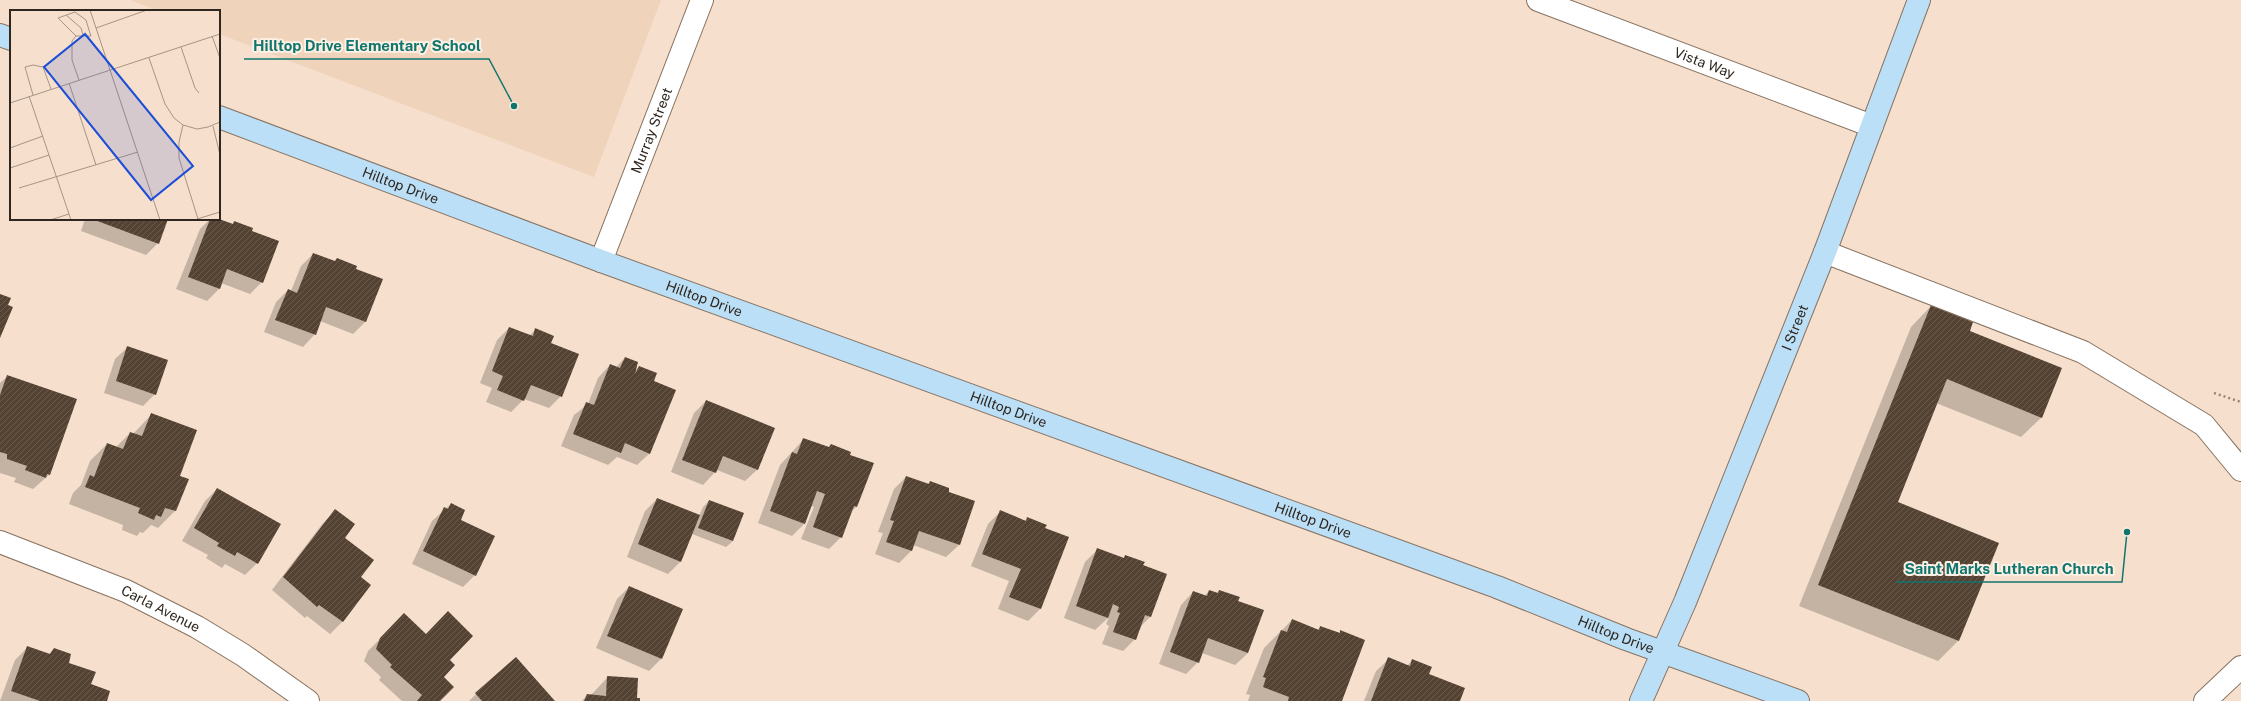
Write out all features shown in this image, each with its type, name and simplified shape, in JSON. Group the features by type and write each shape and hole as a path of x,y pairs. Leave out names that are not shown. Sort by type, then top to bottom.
{"main road":[{"name":"I Street","path":"1641,701 1685,602 1825,252 1919,0"},
{"path":"0,35 10,39"},
{"name":"Hilltop Drive","path":"220,117 600,261 1497,588 1626,639 1798,701"}],"street":[{"name":"Murray Street","path":"600,261 702,0"},
{"name":"Vista Way","path":"1538,0 1872,126"},
{"path":"1825,252 2083,352 2204,425 2241,470"},
{"name":"Carla Avenue","path":"0,542 126,591 197,627 243,655 308,701"},
{"path":"2205,701 2241,667"}],"path":[{"path":"2208,391 2241,402"}],"shaded area":[{"path":"130,0 661,0 594,177 220,34 220,10 156,10"}],"building":[{"path":"220,219 233,224 234,221 253,228 252,231 279,241 263,283 227,269 220,289 188,277 210,220"},
{"path":"95,220 168,220 159,244"},
{"path":"313,253 335,261 337,258 357,266 356,269 383,279 366,322 326,307 316,335 275,320 288,289 297,293"},
{"path":"0,294 11,298 8,305 13,307 0,338"},
{"path":"1931,305 1973,322 1970,331 2062,368 2042,418 1947,379 1898,502 1999,543 1959,641 1818,585"},
{"path":"509,327 533,336 535,328 554,336 551,343 579,354 562,397 531,385 524,401 497,390 503,376 492,371"},
{"path":"127,346 168,360 156,395 116,381"},
{"path":"625,357 638,362 635,374 639,366 657,373 654,381 676,390 650,454 625,443 621,453 573,434 586,402 594,405 610,364 620,368"},
{"path":"7,375 77,399 50,475 47,474 46,478 25,470 27,466 7,459 7,454 0,452 0,395"},
{"path":"706,400 775,428 758,470 723,456 716,473 682,460"},
{"path":"151,413 197,430 180,476 189,479 176,511 165,508 161,517 156,515 154,520 138,513 140,508 85,487 90,475 94,477 107,443 123,449 130,432 142,436"},
{"path":"803,438 829,447 831,444 851,452 850,455 874,463 857,507 854,506 842,538 813,527 825,494 817,491 805,524 770,511 792,452 797,454"},
{"path":"906,476 929,484 930,481 949,488 949,492 975,501 960,545 919,531 912,551 886,542 894,521 890,520"},
{"path":"217,488 281,524 258,564 237,552 235,556 217,546 219,543 194,528"},
{"path":"657,498 700,515 681,562 638,544"},
{"path":"709,500 744,513 733,541 698,528"},
{"path":"451,503 465,510 461,520 495,536 476,576 423,551 444,507 448,509"},
{"path":"335,509 355,524 345,538 374,560 361,577 371,585 343,622 319,605 317,607 283,577"},
{"path":"1000,510 1026,521 1027,517 1047,525 1045,528 1069,537 1041,609 1009,597 1021,569 982,554"},
{"path":"1097,548 1124,558 1125,555 1145,562 1143,565 1167,574 1151,617 1145,615 1136,640 1113,632 1120,613 1117,612 1119,607 1113,604 1108,618 1076,606"},
{"path":"629,586 683,609 662,659 607,636"},
{"path":"1209,590 1218,593 1219,590 1240,597 1238,601 1264,610 1248,653 1208,638 1199,663 1170,652 1193,591 1207,596"},
{"path":"448,611 473,636 450,660 455,665 444,677 454,687 440,701 417,701 422,695 390,667 392,665 376,649 380,638 404,613 426,634"},
{"path":"1292,619 1319,630 1320,626 1340,633 1340,630 1365,640 1342,701 1288,701 1289,697 1263,687 1266,678 1263,677 1281,630 1287,632"},
{"path":"27,646 50,654 54,648 71,654 69,663 96,672 91,684 110,691 107,701 40,701 11,691"},
{"path":"516,657 555,701 482,701 475,693"},
{"path":"1388,657 1410,666 1412,659 1432,667 1429,674 1465,688 1460,701 1371,701"},
{"path":"607,676 638,678 637,698 640,698 640,701 584,701 587,694 606,696"}],"place":[{"name":"Hilltop Drive Elementary School","path":"514,106"},
{"name":"Saint Marks Lutheran Church","path":"2127,532"}]}
